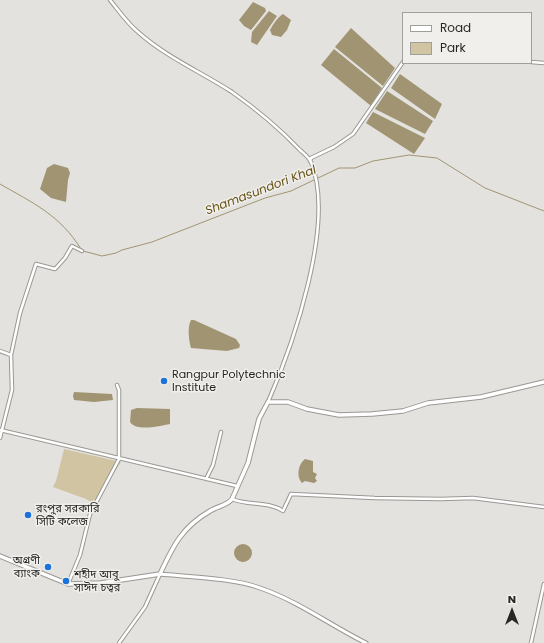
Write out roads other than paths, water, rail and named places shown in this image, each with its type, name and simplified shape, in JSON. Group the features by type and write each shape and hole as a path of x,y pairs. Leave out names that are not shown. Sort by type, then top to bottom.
{"main road":[{"path":"0,556 68,584 101,583 160,574 171,549 182,533 210,511 230,502 232,499 237,486 240,484 248,463 259,420 268,402 288,402 307,409 339,415 372,414 403,411 428,403 481,397 544,382"}],"street":[{"path":"110,0 129,24 144,37 161,50 232,93 282,131 310,161 317,183 320,208 318,234 294,337 268,402"},
{"path":"532,62 544,63"},
{"path":"310,161 312,158 354,134 402,63"},
{"path":"0,438 12,390 11,354 20,314 36,264 55,269 65,258 72,246 82,251"},
{"path":"0,351 11,354"},
{"path":"68,584 80,555 90,514 120,459 119,390 117,384"},
{"path":"1,431 237,486"},
{"path":"206,479 212,465 221,432"},
{"path":"232,499 252,504 275,506 283,511 291,494 397,498 473,498 544,507"},
{"path":"119,643 145,607 160,574 223,581 259,587 306,608 366,643"},
{"path":"531,643 544,584"}],"waterway":[{"name":"Shamasundori Khal","path":"83,251 102,256 116,253 152,242 265,198 291,191 339,168 355,168 373,161 409,155 437,158 485,188 544,211"},
{"name":"Shamasundori Khal","path":"0,184 35,204 55,219 73,237 81,249"}],"place":[{"name":"Rangpur Polytechnic Institute","path":"164,381"},
{"name":"রংপুর সরকারি সিটি কলেজ","path":"28,515"},
{"name":"অগ্রণী ব্যাংক","path":"48,567"},
{"name":"শহীদ আবু সাঈদ চত্বর","path":"66,581"}]}
